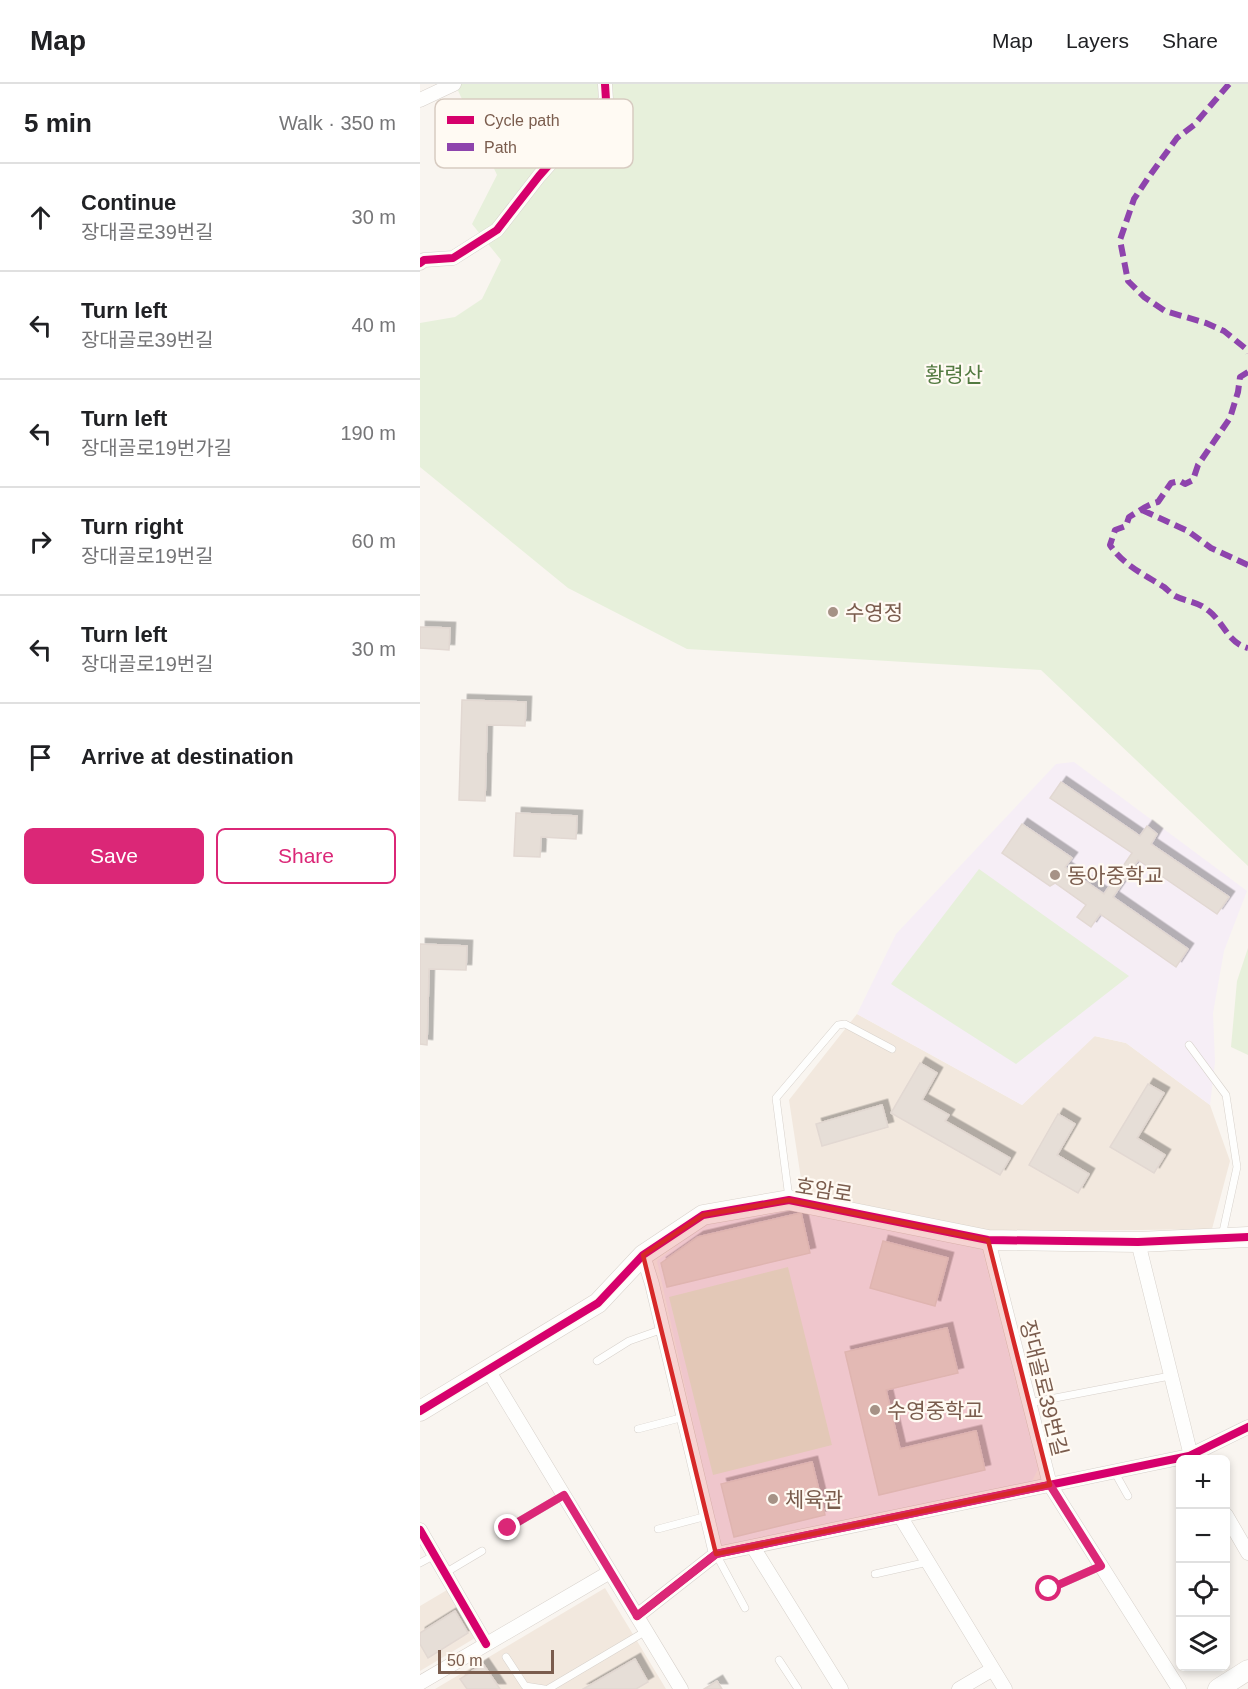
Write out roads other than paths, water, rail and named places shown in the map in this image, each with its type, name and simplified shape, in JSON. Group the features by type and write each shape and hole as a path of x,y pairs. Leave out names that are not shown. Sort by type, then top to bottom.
{"street":[{"path":"420,100 454,84"},
{"path":"605,84 606,99"},
{"path":"420,263 424,260 453,258 497,230 546,168"},
{"name":"호암로","path":"420,1411 598,1303 643,1255 703,1215 789,1200 988,1240 1138,1242 1248,1237"},
{"name":"장대골로39번길","path":"988,1240 1050,1485 1179,1689"},
{"path":"1138,1242 1189,1455"},
{"path":"643,1255 663,1329 716,1554"},
{"path":"488,1370 681,1689"},
{"path":"1196,1455 1248,1427"},
{"path":"637,1616 716,1554 1176,1461"},
{"path":"900,1516 1005,1689"},
{"path":"1230,1522 1248,1552"},
{"path":"420,1530 486,1644"},
{"path":"753,1547 841,1689"},
{"path":"420,1683 610,1572"},
{"path":"959,1689 993,1669"},
{"path":"1218,1689 1248,1670"}],"lane":[{"path":"789,1200 776,1098 838,1025 845,1024 892,1049"},
{"path":"1189,1045 1226,1095 1237,1167 1222,1239"},
{"path":"597,1361 629,1341 663,1329"},
{"name":"장대골로39번길","path":"1029,1403 1170,1376"},
{"path":"639,1429 684,1417"},
{"path":"1114,1472 1128,1496"},
{"path":"508,1528 564,1495"},
{"path":"657,1529 707,1516"},
{"path":"445,1574 482,1551"},
{"path":"716,1554 745,1608"},
{"path":"420,1563 435,1555"},
{"path":"875,1574 928,1562"},
{"path":"1049,1589 1101,1566"},
{"path":"506,1658 525,1686 546,1689 646,1631"},
{"path":"779,1660 798,1689"}],"place":[{"name":"수영정","path":"833,612"},
{"name":"동아중학교","path":"1055,875"},
{"name":"수영중학교","path":"875,1410"},
{"name":"체육관","path":"773,1499"}],"park label":[{"name":"황령산","path":"954,374"}]}
